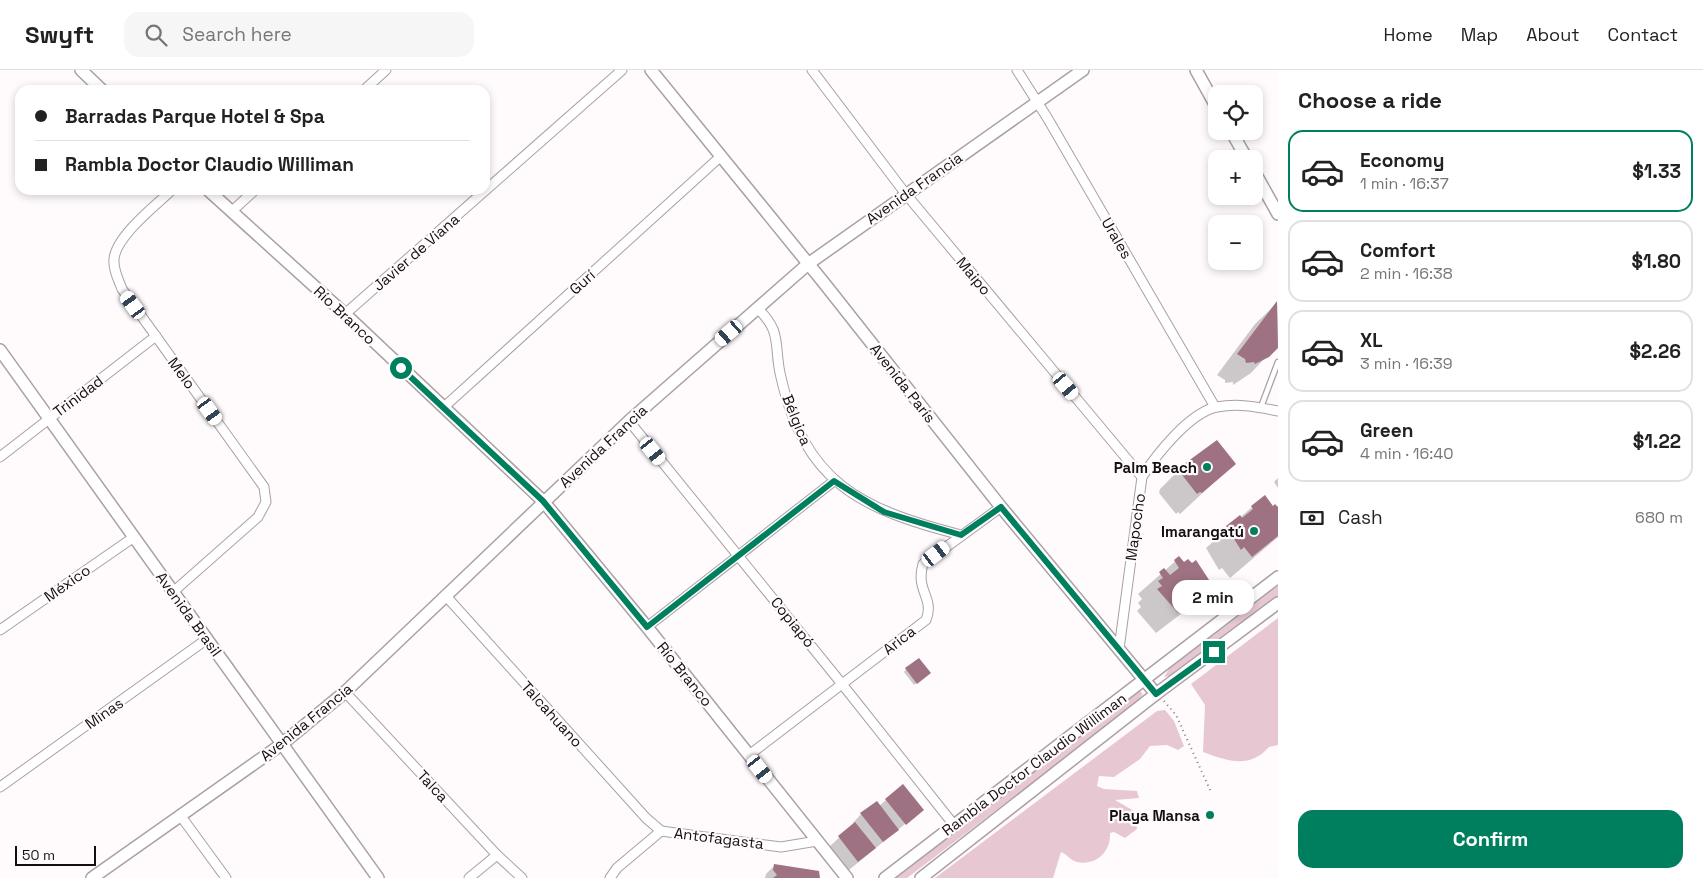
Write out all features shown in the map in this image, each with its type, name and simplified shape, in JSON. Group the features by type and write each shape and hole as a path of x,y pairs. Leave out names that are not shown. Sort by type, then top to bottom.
{"street":[{"path":"81,70 97,85"},
{"path":"370,85 386,70"},
{"name":"Javier de Viana","path":"490,186 622,70"},
{"name":"Avenida París","path":"651,70 1001,507 1156,694"},
{"name":"Maipo","path":"812,70 905,193 1142,477"},
{"name":"Urales","path":"1017,70 1215,407"},
{"name":"Avenida Francia","path":"92,878 282,744 345,692 629,421 808,264 905,193 1083,70"},
{"path":"1196,70 1208,92"},
{"name":"Gurí","path":"444,407 720,157"},
{"path":"1263,187 1278,214"},
{"name":"Melo","path":"167,195 119,242 114,258 115,271 122,289 264,486 266,502 258,517 173,592"},
{"name":"Río Branco","path":"214,195 345,314 543,501 647,627 846,878"},
{"path":"232,211 250,195"},
{"name":"Javier de Viana","path":"345,314 480,195"},
{"name":"Bélgica","path":"758,308 775,330 780,372 788,404 802,440 816,462 834,481 884,512 961,535"},
{"name":"Trinidad","path":"0,457 156,336"},
{"name":"Avenida Brasil","path":"0,350 378,878"},
{"path":"1215,407 1246,405 1278,411"},
{"name":"Mapocho","path":"1119,649 1142,477 1155,455 1177,432 1215,407"},
{"name":"Copiapó","path":"629,421 738,554 954,825"},
{"path":"647,627 738,554 834,481"},
{"name":"Arica","path":"749,755 926,620 929,612 929,603 920,585 920,574 923,564 1001,507"},
{"name":"México","path":"1,626 134,537"},
{"name":"Rambla Doctor Claudio Williman","path":"885,878 1278,577"},
{"name":"Talcahuano","path":"445,595 646,818 661,831"},
{"name":"Rambla Doctor Claudio Williman","path":"921,878 1156,694 1278,602"},
{"name":"Minas","path":"0,787 207,639"},
{"name":"Talca","path":"345,692 498,855 522,878"},
{"path":"180,815 226,878"},
{"name":"Antofagasta","path":"610,878 617,868 661,831 781,847 817,841"},
{"path":"469,878 498,855"}],"lane":[{"path":"1261,408 1278,362"}],"path":[{"path":"1156,694 1176,716 1211,792"}],"shaded area":[{"path":"1278,586 1278,596 1174,675 1164,677 1169,669"},
{"path":"1278,618 1278,745 1269,747 1262,754 1246,761 1229,760 1203,752 1205,705 1191,684"},
{"path":"1140,691 1143,694 1132,707 907,878 895,878"},
{"path":"1165,710 1174,721 1184,746 1178,750 1167,745 1150,746 1140,759 1114,777 1099,776 1097,786 1104,789 1137,791 1139,798 1115,800 1134,811 1137,829 1125,838 1114,832 1110,833 1108,846 1101,856 1091,862 1084,863 1077,862 1061,852 1053,878 935,878 1157,711"}],"building":[{"path":"1277,301 1278,348 1269,357 1255,364 1254,362 1246,363 1245,359 1237,354"},
{"name":"Palm Beach","path":"1217,440 1236,464 1202,493 1197,494 1179,471 1182,468 1180,467"},
{"name":"Imarangatú","path":"1265,495 1273,506 1275,504 1278,507 1278,536 1252,557 1244,547 1241,550 1226,526 1240,515 1242,518 1253,509 1251,506"},
{"path":"1179,556 1184,562 1188,559 1192,563 1196,560 1213,586 1178,613 1157,589 1162,586 1158,581 1163,578 1159,572 1164,568 1170,575 1179,568 1174,560"},
{"path":"919,658 931,673 917,684 905,668"},
{"path":"903,784 924,810 906,825 885,799"},
{"path":"877,801 899,830 883,842 860,813"},
{"path":"855,822 876,848 858,862 838,836"},
{"path":"774,864 819,871 820,878 773,878 777,875 773,870"}],"place":[{"name":"Palm Beach","path":"1207,467"},
{"name":"Imarangatú","path":"1254,531"},
{"name":"Playa Mansa","path":"1210,815"}],"route":[{"path":"401,368 543,501 647,627 738,554 834,481 858,498 884,512 961,535 1001,507 1156,694 1214,652"}]}
